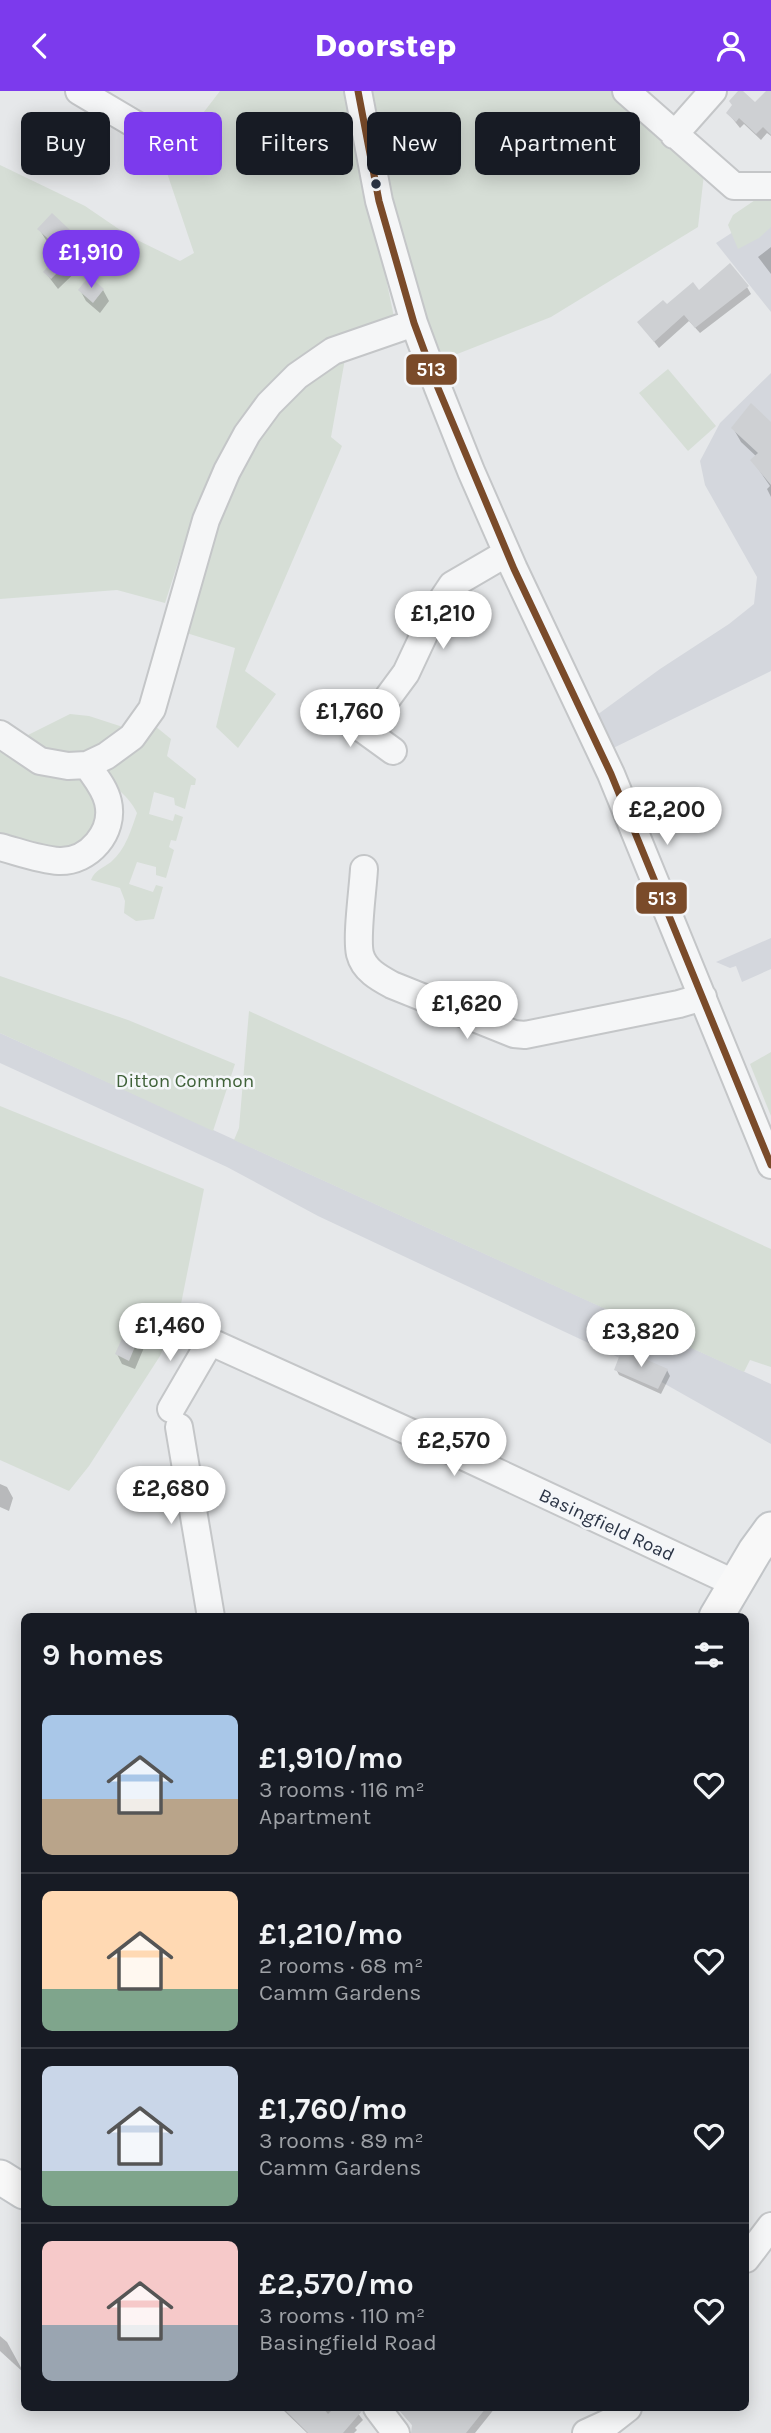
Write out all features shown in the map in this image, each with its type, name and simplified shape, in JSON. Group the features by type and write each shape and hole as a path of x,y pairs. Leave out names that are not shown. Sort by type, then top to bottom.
{"main road":[{"path":"718,1613 771,1529"},
{"path":"0,2177 21,2190"}],"street":[{"path":"79,91 124,117"},
{"path":"358,91 379,201 414,323 471,471 611,774 771,1165"},
{"path":"626,91 734,187 771,186"},
{"path":"674,135 713,91"},
{"path":"0,734 40,761 68,766 87,765 106,756 132,737 152,709 205,520 247,434 297,376 333,351 414,323"},
{"path":"364,730 406,673 436,609 452,585 507,553"},
{"path":"329,712 364,730 393,751"},
{"path":"0,848 59,861 77,858 94,848 105,834 109,820 109,804 103,788 87,765"},
{"path":"364,869 360,954 367,967 378,978 392,985 514,1034 525,1035 703,997"},
{"name":"Basingfield Road","path":"210,1613 175,1418 201,1337 736,1584"},
{"path":"749,2255 771,2226"},
{"path":"379,2411 396,2433"},
{"path":"593,2432 624,2411"}],"shaded area":[{"path":"771,197 771,312 716,243 747,223"},
{"path":"771,373 771,671 601,754 586,723 754,604 757,577 705,485 700,461 720,423"},
{"path":"771,938 771,969 742,982 736,966 730,968 716,962"},
{"path":"0,1033 771,1384 771,1444 612,1354 318,1216 227,1167 0,1063"}],"green space":[{"path":"220,91 347,91 351,112 236,112 236,175 353,175 353,120 394,317 296,362 259,393 227,441 194,513 165,603 117,590 0,599 0,165 85,206 129,236 180,261 194,253 168,175 222,175 222,112 204,112"},
{"path":"367,91 617,91 639,112 475,112 475,175 640,175 640,113 704,174 698,227 551,317 442,360 422,316 388,175 461,175 461,112 372,112"},
{"path":"771,176 771,227 759,238 738,249 728,225 733,215 761,196"},
{"path":"345,359 331,437 342,446 245,671 276,694 238,748 216,727 235,648 180,631 223,511 251,450 267,424 291,396"},
{"path":"668,369 716,426 688,451 639,393"},
{"path":"70,714 89,716 126,728 119,738 68,760 22,738"},
{"path":"155,726 171,739 167,756 196,779 195,785 191,785 185,809 175,805 174,798 154,792 149,814 173,821 175,814 183,817 176,841 171,840 169,847 174,850 166,878 156,875 156,867 137,862 129,884 153,892 156,885 163,887 154,919 136,921 124,913 125,901 120,888 91,880 97,871 121,851 137,813 106,774 107,766"},
{"path":"0,746 89,775 101,828 67,855 0,841"},
{"name":"Ditton Common","path":"0,976 128,1020 235,1064 213,1131 0,1033"},
{"path":"249,1011 771,1249 771,1367 750,1360 744,1372 234,1140 239,1128"},
{"path":"771,1052 771,1116 750,1064"},
{"path":"0,1106 204,1189 181,1304 160,1356 89,1466 69,1491 0,1460"}],"building":[{"path":"738,91 743,91 755,102 766,91 771,91 771,135 763,127 756,134 739,118 736,122 726,113 732,105 729,101"},
{"path":"52,213 86,245 51,279 43,272 62,251 37,229"},
{"path":"730,263 749,286 695,328 684,315 654,342 637,322 663,300 667,304 693,282 699,290"},
{"path":"89,276 104,289 93,303 78,290"},
{"path":"751,403 771,422 771,485 750,460 758,453 731,428"},
{"path":"133,1314 146,1320 129,1361 115,1354"},
{"path":"622,1349 668,1369 658,1389 614,1370"},
{"path":"286,2411 326,2411 328,2414 331,2411 362,2411 343,2433 308,2433"},
{"path":"400,2411 484,2411 466,2433 411,2433 412,2425"}],"transit line":[{"name":"513","path":"358,91 379,201 414,323 438,388 514,569 611,774 771,1165"}]}
